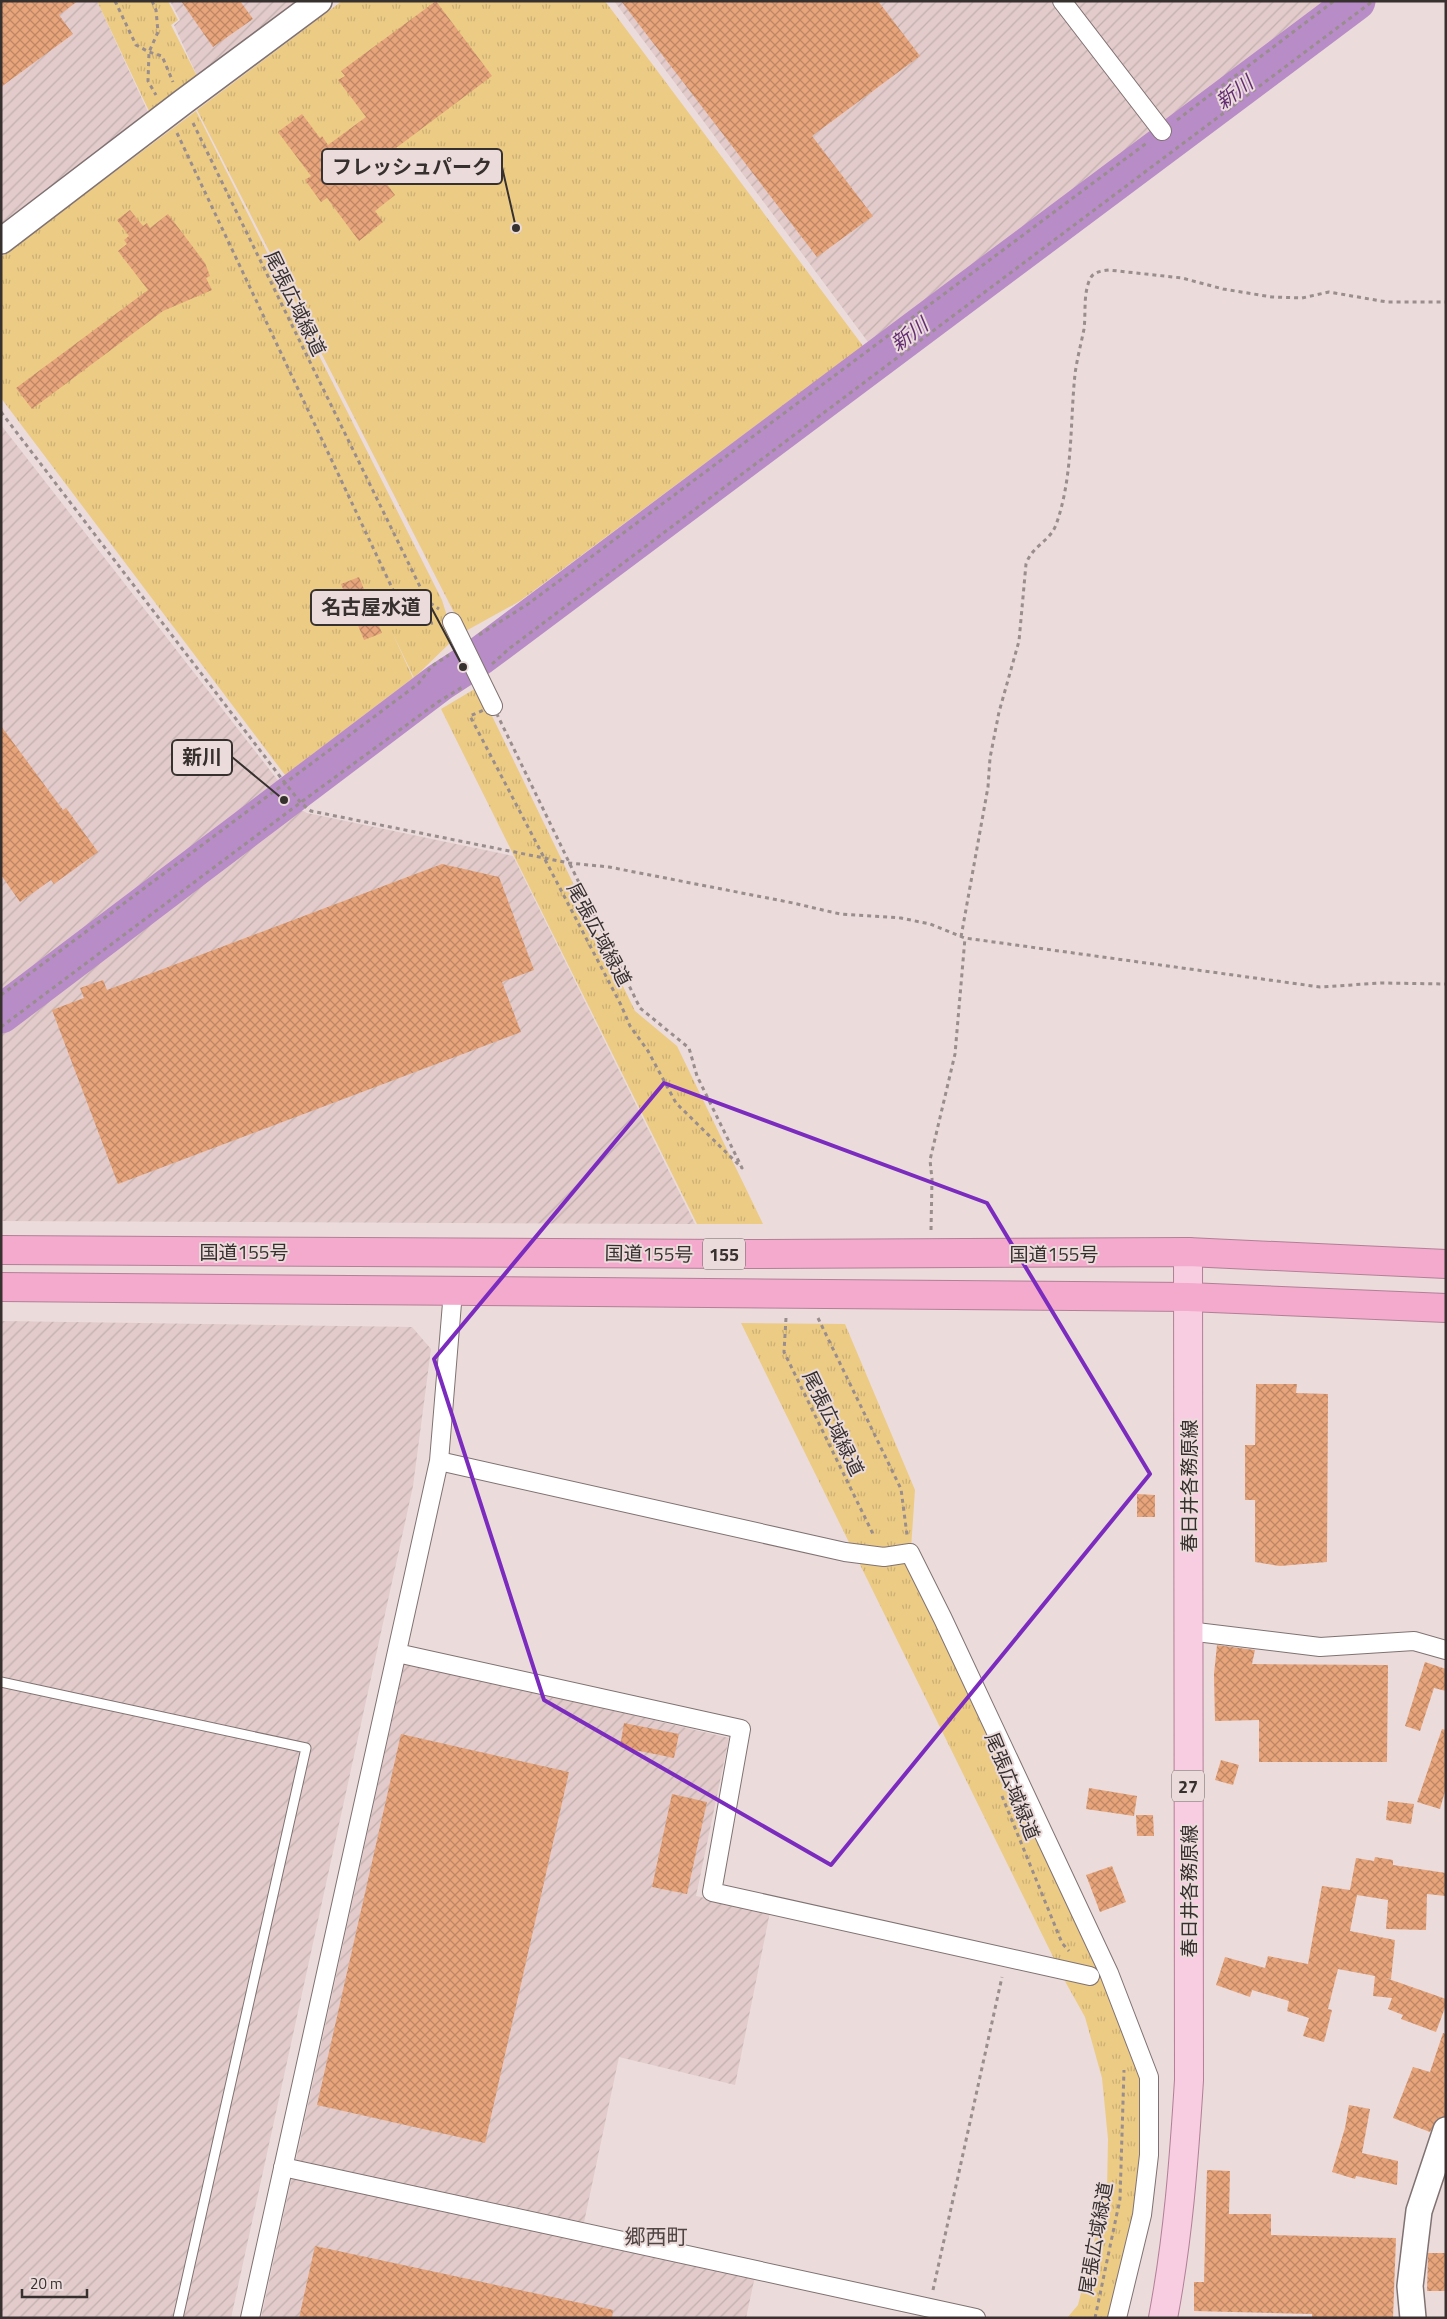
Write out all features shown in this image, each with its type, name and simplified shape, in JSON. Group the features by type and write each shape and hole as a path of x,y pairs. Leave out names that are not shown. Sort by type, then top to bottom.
{"highway":[{"name":"国道155号","path":"1,1250 736,1254 1188,1252 1446,1264"},
{"name":"国道155号","path":"1,1287 1188,1297 1446,1308"}],"main road":[{"name":"春日井各務原線","path":"1163,2318 1174,2255 1183,2178 1189,2080 1188,1252"}],"street":[{"path":"1,241 319,1"},
{"path":"1062,1 1162,131"},
{"path":"452,622 493,706"},
{"path":"250,2318 439,1460 453,1291"},
{"path":"439,1460 845,1552 884,1557 910,1553 948,1628 1109,1973 1149,2077 1150,2155 1142,2215 1117,2318"},
{"path":"1188,1631 1320,1647 1414,1641 1446,1650"},
{"path":"396,1653 741,1729 712,1892 1090,1976"},
{"path":"1413,2318 1410,2286 1419,2211 1446,2130"},
{"path":"283,2167 976,2318"}],"lane":[{"path":"1,1682 306,1748 178,2318"}],"path":[{"name":"尾張広域緑道","path":"115,1 136,45 162,56 175,108 427,601 442,611 452,622"},
{"path":"152,1 156,10 158,32 149,52 148,81 175,108 402,609 424,624 452,622"},
{"path":"1,995 418,684 432,666 465,647 528,604 1334,1"},
{"path":"1,1027 478,674 510,648 1373,1"},
{"path":"960,937 988,787 990,758 999,712 1019,641 1026,564 1030,552 1049,537 1057,524 1063,502 1074,402 1075,374 1084,327 1090,279 1097,272 1109,270 1182,278 1223,289 1272,297 1302,298 1329,292 1387,302 1446,302"},
{"path":"1,412 301,804 311,811 569,863 609,867 840,914 901,918 930,924 965,938 1320,987 1381,983 1446,984"},
{"name":"尾張広域緑道","path":"493,706 470,716 621,1005 630,1026 648,1051 676,1103 742,1168 697,1076 689,1048 640,1008 569,863"},
{"path":"493,706 569,863"},
{"path":"931,1233 932,1179 930,1160 955,1054 965,938"},
{"path":"814,1311 901,1489 910,1553"},
{"name":"尾張広域緑道","path":"786,1313 784,1352 884,1557"},
{"name":"尾張広域緑道","path":"999,1789 1062,1943 1090,1976"},
{"path":"929,2308 1006,1957"},
{"name":"尾張広域緑道","path":"1095,2318 1120,2199 1124,2062"}],"highlighted area":[{"path":"664,1083 987,1203 1150,1474 831,1865 544,1700 434,1359"}],"shaded area":[{"path":"1,1 97,1 148,112 1,224"},
{"path":"170,1 300,1 198,78 174,25 180,20"},
{"path":"614,1 1326,1 868,342"},
{"path":"1,425 301,810 307,813 513,856 695,1224 1,1221"},
{"path":"1,1321 412,1327 431,1349 413,1486 231,2318 1,2318"},
{"path":"405,1661 729,1738 696,1896 770,1912 735,2085 619,2057 583,2227 295,2164"},
{"path":"292,2176 755,2276 746,2318 261,2318"}],"green space":[{"path":"97,1 168,1 178,20 171,25 198,78 149,111"},
{"path":"342,1 605,1 863,346 520,601 464,632 197,110"},
{"path":"196,111 442,600 454,639 414,678 392,632 413,678 285,775 1,398 1,257"},
{"path":"478,687 635,1011 677,1046 763,1224 697,1224 441,709"},
{"path":"741,1323 845,1324 915,1490 910,1563 1098,1963 1136,2060 1141,2085 1140,2181 1111,2318 1067,2318 1078,2305 1107,2190 1108,2139 1102,2078 1085,2017 1066,1983"}],"building":[{"path":"1,1 78,1 59,15 73,34 1,87"},
{"path":"181,1 240,1 253,19 213,47"},
{"path":"436,1 492,76 376,163 384,174 381,176 395,195 375,211 383,222 359,241 327,198 321,202 305,180 311,176 278,132 302,114 320,138 322,136 328,145 366,117 338,80 345,76 341,71"},
{"path":"621,1 878,1 920,56 812,136 873,216 817,257"},
{"path":"130,210 143,226 147,223 150,228 168,214 205,263 210,276 206,278 212,290 163,311 32,409 16,388 148,290 118,251 127,244 124,240 129,236 117,220"},
{"path":"359,577 382,633 364,640 341,584"},
{"path":"1,726 63,810 66,808 98,852 54,884 51,880 20,902 1,875"},
{"path":"442,864 499,877 534,970 502,982 521,1032 118,1184 52,1010 84,998 80,988 103,980 107,990"},
{"path":"1256,1384 1297,1384 1296,1393 1328,1394 1327,1562 1280,1566 1255,1562 1255,1500 1245,1500 1245,1445 1255,1445"},
{"path":"1137,1494 1155,1495 1155,1517 1137,1517"},
{"path":"1217,1645 1255,1650 1252,1664 1388,1665 1387,1762 1259,1762 1259,1720 1215,1721 1214,1674"},
{"path":"1425,1662 1446,1669 1446,1691 1434,1688 1420,1731 1405,1726"},
{"path":"624,1723 679,1734 674,1758 620,1747"},
{"path":"1442,1729 1446,1730 1446,1788 1440,1809 1417,1802"},
{"path":"401,1734 569,1772 485,2143 317,2105"},
{"path":"1221,1760 1239,1765 1233,1785 1215,1780"},
{"path":"1089,1788 1137,1796 1134,1816 1086,1809"},
{"path":"672,1794 707,1802 687,1894 652,1887"},
{"path":"1388,1801 1414,1804 1411,1824 1386,1820"},
{"path":"1136,1815 1153,1815 1154,1836 1137,1836"},
{"path":"1375,1857 1393,1860 1393,1865 1446,1873 1446,1896 1427,1894 1426,1930 1386,1929 1388,1900 1357,1895 1350,1931 1395,1940 1391,1979 1386,1978 1446,1999 1446,2005 1436,2032 1401,2019 1403,2015 1388,2009 1392,1998 1373,1996 1375,1976 1338,1969 1328,2009 1332,2010 1324,2042 1303,2036 1309,2018 1287,2011 1289,2001 1252,1990 1250,1997 1216,1985 1225,1957 1265,1968 1268,1956 1308,1964 1322,1886 1350,1890 1356,1858 1374,1861"},
{"path":"1112,1866 1126,1902 1100,1912 1086,1875"},
{"path":"1443,2033 1446,2034 1446,2116 1436,2120 1430,2132 1393,2118 1413,2067 1430,2072"},
{"path":"1349,2105 1370,2109 1362,2153 1398,2161 1397,2185 1356,2176 1355,2179 1332,2172 1345,2128"},
{"path":"1207,2170 1230,2171 1229,2214 1271,2214 1271,2235 1396,2238 1393,2318 1312,2318 1312,2314 1194,2311 1194,2282 1204,2282"},
{"path":"315,2246 613,2310 612,2318 299,2318"},
{"path":"1428,2253 1446,2253 1446,2291 1427,2291"}],"waterway":[{"name":"新川","path":"1,1014 440,682 480,656 1356,1"}],"place":[{"name":"フレッシュパーク","path":"516,228"},
{"name":"名古屋水道","path":"463,667"},
{"name":"新川","path":"284,800"}],"district":[{"name":"郷西町","path":"656,2236"}]}
